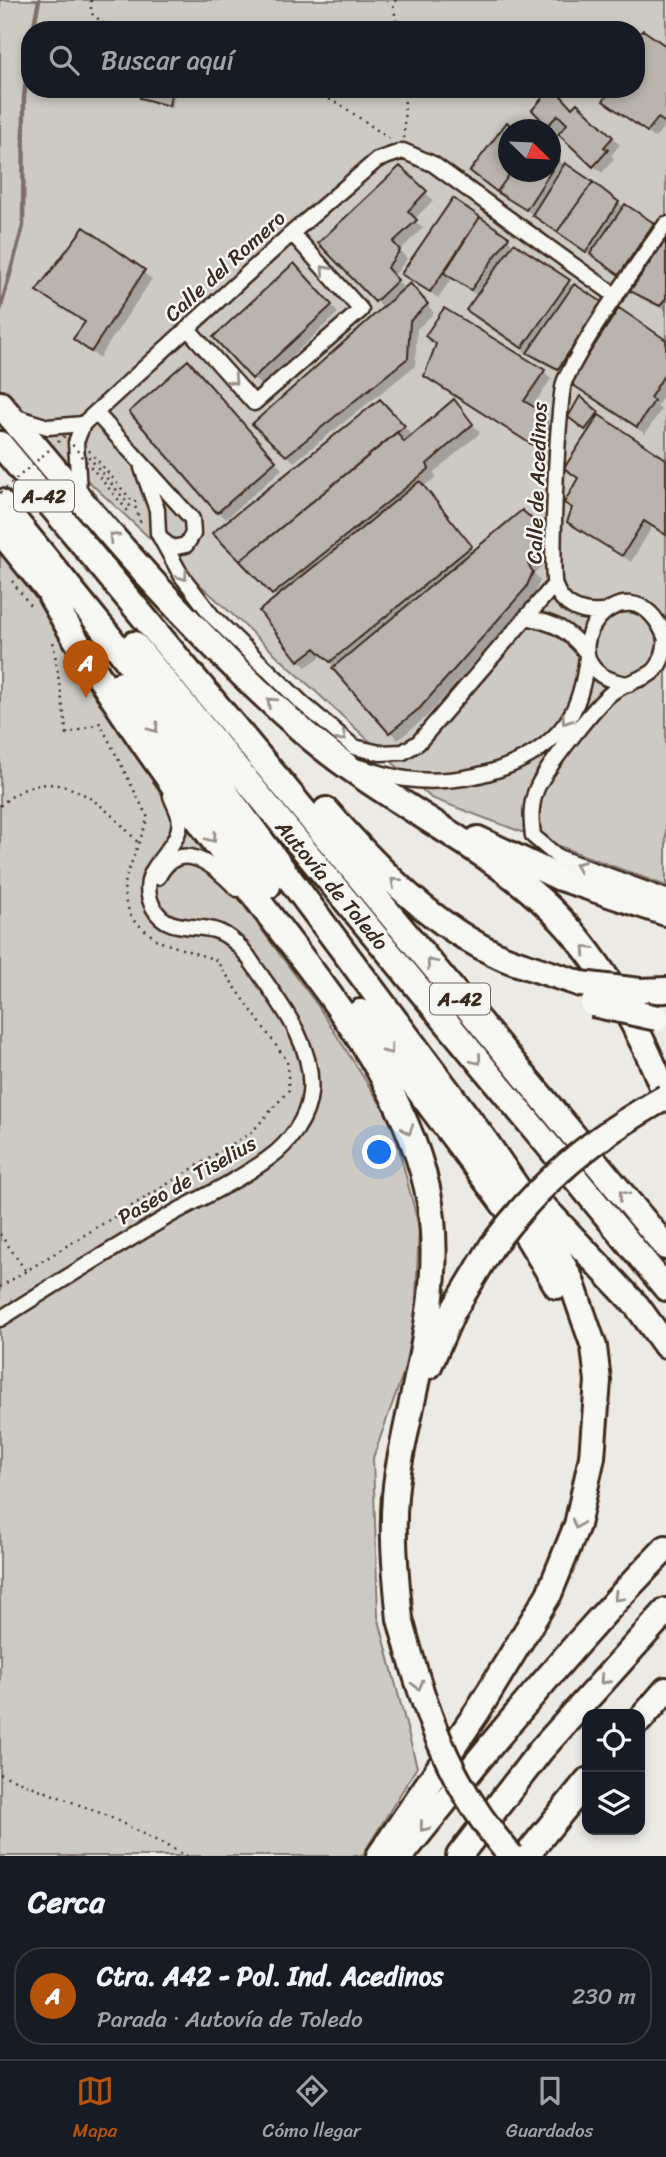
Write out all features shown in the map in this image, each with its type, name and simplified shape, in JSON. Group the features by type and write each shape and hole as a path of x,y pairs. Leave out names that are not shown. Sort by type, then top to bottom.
{"highway":[{"path":"4,409 80,501 260,692 341,762 509,874 543,902 597,961 666,1096 612,1127 552,1177 492,1246 453,1311 407,1427"},
{"name":"Autovía de Toledo","path":"0,444 256,749 666,1247"},
{"name":"Autovía de Toledo","path":"0,481 666,1288"},
{"path":"0,502 108,635 486,1142 541,1223 564,1267 594,1347 598,1381 592,1457 578,1525 549,1594 477,1713 379,1856"},
{"path":"0,531 44,606 80,648 158,765 294,948 369,1055 404,1119 428,1189 433,1261 424,1346 398,1472 394,1516 400,1619 425,1711 467,1799 512,1856"},
{"path":"44,606 86,635 304,936 526,1234 556,1286 579,1348 592,1457"},
{"path":"108,635 187,722 251,802 277,819"},
{"path":"256,749 325,809 367,856 430,913 503,957 587,994 661,1018"},
{"path":"399,800 558,877 666,913"},
{"path":"587,994 666,990"},
{"path":"486,1142 636,1307 666,1346"},
{"path":"401,1856 516,1714 613,1602 666,1548"},
{"path":"459,1856 541,1750 666,1611"},
{"path":"645,1714 666,1690"},
{"path":"526,1856 582,1786"}],"street":[{"name":"Calle del Romero","path":"83,424 292,233 377,160 403,150"},
{"path":"403,150 433,164 616,296"},
{"name":"Calle de Acedinos","path":"601,612 587,614 566,604 554,585 555,493 563,382 616,296 666,224"},
{"path":"188,329 254,403 361,310 292,233"},
{"path":"4,409 48,427 83,424 76,443 80,501"},
{"path":"96,413 142,468 192,519 193,534 186,545 172,548 162,540"},
{"path":"142,468 157,510 162,540 181,575 212,616 302,703 354,747 380,753 403,752 418,743 554,585"},
{"path":"341,762 403,779 438,782 474,777 523,759 554,736 572,713 584,677 588,630 601,612 621,604 641,607 658,620 666,639 663,660 650,677 613,692 589,717 537,787 530,812 533,836 558,857 666,897"},
{"path":"526,617 555,624 572,635 597,672 612,682 630,684"},
{"path":"149,893 150,872 176,837 180,817 158,765"},
{"path":"149,893 162,868 180,857 200,858 216,867 294,948"},
{"name":"Paseo de Tiselius","path":"0,1319 87,1263 270,1158 297,1131 303,1116 310,1095 311,1071 302,1040 252,961 233,941 217,930 174,926 162,918 149,893"}],"path":[{"path":"91,0 91,13 101,21"},
{"path":"396,0 393,4 396,21"},
{"path":"326,98 382,131 403,150"},
{"path":"403,150 405,98"},
{"path":"0,493 65,436 127,510 131,507 82,449 86,447 134,503 144,534"},
{"path":"8,574 44,606"},
{"path":"0,806 41,784 76,788 113,814 139,844 148,818 100,723 67,734 52,635"},
{"path":"0,1287 252,1132 289,1090 287,1061 216,960 163,944"},
{"path":"0,1234 26,1271"},
{"path":"0,1774 108,1816 187,1856"}],"shaded area":[{"path":"0,0 666,0 666,886 431,798 35,432 0,388"},
{"path":"0,550 64,636 162,795 318,1006 392,1122 419,1227 414,1343 373,1458 378,1616 417,1767 362,1856 0,1856"}],"building":[{"path":"645,31 666,46 666,123 658,118 647,132 603,101 605,98 645,98"},
{"path":"140,98 170,98 169,106"},
{"path":"542,98 563,98 572,108 577,103 613,137 604,147 608,150 593,167 561,137 561,131 567,124 558,115 554,119 540,119 532,110"},
{"path":"498,134 498,182 504,182 497,192 470,171"},
{"path":"565,163 593,182 557,232 532,215 553,182 561,182 561,169"},
{"path":"400,166 427,191 408,211 417,220 393,242 400,250 387,268 398,280 375,302 318,243"},
{"path":"504,182 544,182 526,210 497,192"},
{"path":"593,182 619,202 586,252 557,232"},
{"path":"453,198 480,217 430,292 401,274"},
{"path":"625,204 654,223 619,275 590,254"},
{"path":"480,217 509,237 471,290 444,273"},
{"path":"84,227 145,270 91,352 73,339 85,322 36,291"},
{"path":"666,240 666,298 660,306 630,291"},
{"path":"514,243 570,280 522,348 466,310"},
{"path":"294,263 332,305 252,379 213,337"},
{"path":"410,283 428,304 410,321 408,358 286,456 252,424"},
{"path":"574,284 602,302 558,369 527,353"},
{"path":"444,308 545,370 524,401 546,414 537,448 424,376 436,344 425,336"},
{"path":"619,308 666,340 666,372 650,398 654,401 637,427 570,383"},
{"path":"188,360 276,461 217,513 129,412"},
{"path":"580,396 599,412 585,430 568,417"},
{"path":"380,399 405,426 240,561 212,533"},
{"path":"454,399 473,424 427,464 429,469 272,595 240,561 397,432 404,442"},
{"path":"599,415 666,459 666,535 644,521 622,556 567,522 572,508 564,503 578,478 564,468"},
{"path":"420,481 472,546 330,662 315,648 298,661 259,611"},
{"path":"522,510 531,518 535,558 528,564 533,572 526,588 420,708 389,733 332,668"}],"waterway":[{"path":"35,21 39,0"},
{"path":"0,310 23,226 24,98"}],"place":[{"name":"Ctra. A42 - Pol. Ind. Acedinos","path":"86,698"}]}
